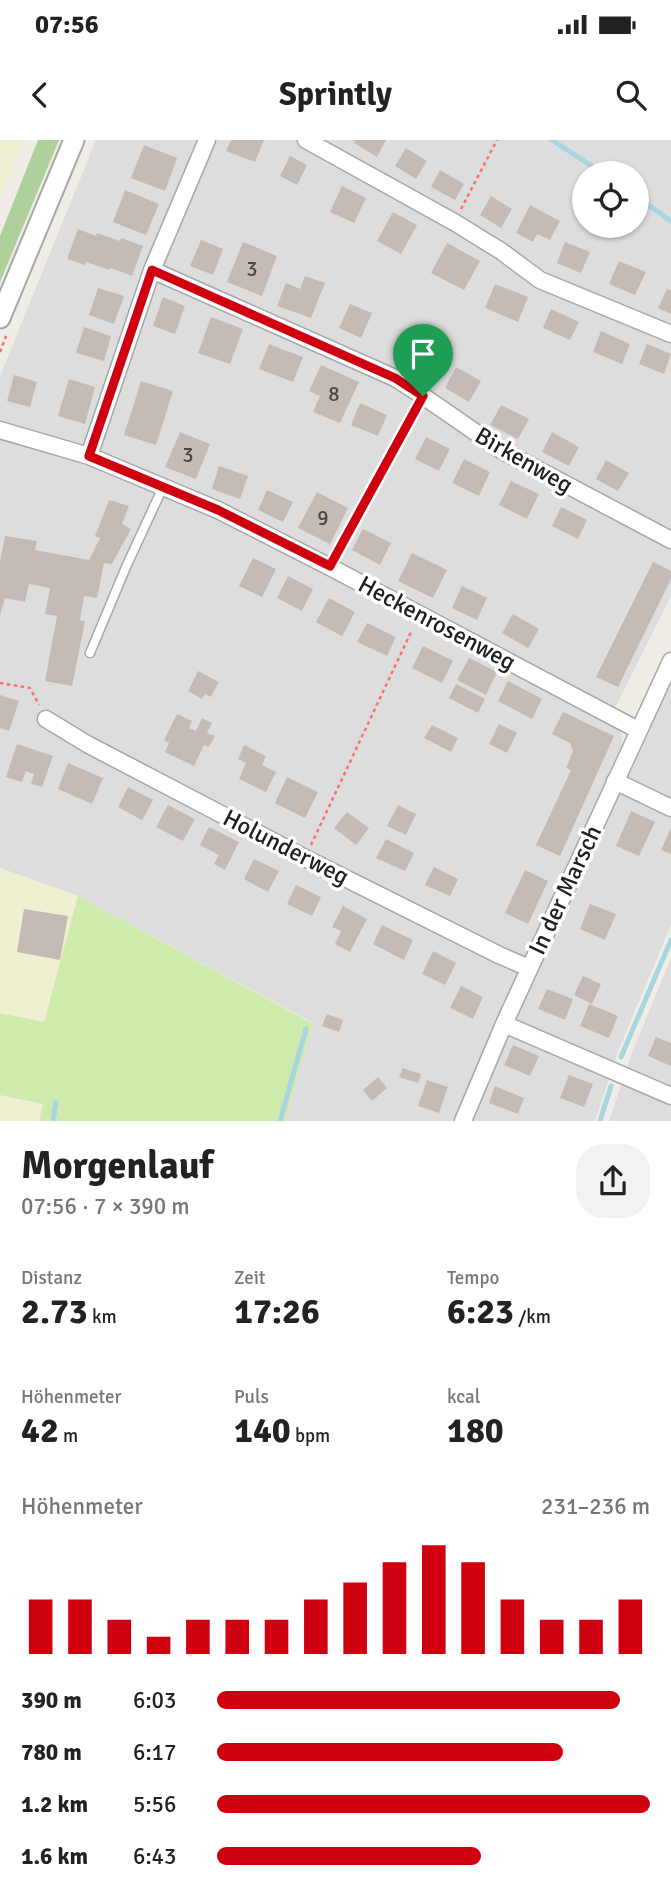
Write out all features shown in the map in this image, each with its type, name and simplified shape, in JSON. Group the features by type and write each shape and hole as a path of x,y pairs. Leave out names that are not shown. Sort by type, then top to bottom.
{"street":[{"path":"0,318 74,140"},
{"path":"89,456 152,270 206,140"},
{"path":"306,140 454,222 501,251 540,280 671,334"},
{"name":"Birkenweg","path":"152,270 395,378 502,450 671,540"},
{"name":"Heckenrosenweg","path":"0,430 89,456 218,510 330,566 638,730"},
{"name":"In der Marsch","path":"463,1121 529,968 671,661"},
{"name":"Holunderweg","path":"46,719 87,744 305,858 529,968"},
{"path":"615,781 671,808"},
{"path":"504,1024 671,1096"}],"lane":[{"path":"90,653 163,487"}],"path":[{"path":"454,222 497,140"},
{"path":"330,566 423,396"},
{"path":"305,858 420,614"},
{"path":"0,684 30,688 46,719"}],"shaded area":[{"path":"96,140 671,140 671,596 607,724 619,730 622,744 530,947 456,1121 285,1121 313,1023 78,896 0,868 0,376"},
{"path":"671,684 671,925 619,1049 595,1121 472,1121 536,974"},
{"path":"671,958 671,1121 609,1121 633,1050"}],"green space":[{"path":"0,140 22,140 0,194"},
{"path":"38,140 59,140 0,282 0,236"},
{"path":"0,868 78,896 44,1023 0,1013"},
{"path":"78,896 313,1024 285,1121 39,1121 43,1104 0,1095 0,1013 44,1022"},
{"path":"0,1095 43,1104 39,1121 0,1121"}],"building":[{"path":"231,140 264,140 255,162 226,151"},
{"path":"355,140 386,140 377,157 354,143"},
{"path":"144,145 177,158 165,191 131,178"},
{"path":"406,148 427,161 416,179 395,166"},
{"path":"290,156 307,165 297,185 280,176"},
{"path":"440,170 464,184 455,200 431,187"},
{"path":"342,186 366,198 354,223 330,212"},
{"path":"125,190 159,204 146,235 113,222"},
{"path":"491,196 512,209 501,228 480,215"},
{"path":"530,205 560,221 550,240 537,234 533,242 516,233"},
{"path":"393,212 417,225 401,254 377,241"},
{"path":"78,229 96,236 97,233 120,241 121,238 143,246 132,276 111,268 110,270 86,262 85,265 67,259"},
{"path":"201,240 223,249 213,275 190,266"},
{"path":"243,242 277,256 262,296 227,282"},
{"path":"565,242 590,252 581,273 557,263"},
{"path":"447,243 480,261 464,290 431,273"},
{"path":"619,261 646,272 635,295 609,284"},
{"path":"305,276 325,283 311,318 277,306 286,283 300,289"},
{"path":"495,284 528,297 518,322 485,308"},
{"path":"98,288 124,296 114,324 89,315"},
{"path":"667,289 671,290 671,314 658,308"},
{"path":"163,297 185,306 175,334 153,326"},
{"path":"350,304 372,313 361,338 339,328"},
{"path":"551,309 579,322 570,340 543,328"},
{"path":"211,317 243,329 230,364 198,353"},
{"path":"84,327 111,336 104,361 76,353"},
{"path":"601,331 630,344 622,364 593,352"},
{"path":"269,344 303,357 293,382 259,369"},
{"path":"647,344 671,354 664,374 639,364"},
{"path":"321,365 359,382 340,423 313,412 320,396 309,391"},
{"path":"456,367 481,381 469,402 445,388"},
{"path":"14,375 37,382 30,407 7,401"},
{"path":"69,379 95,387 85,424 58,416"},
{"path":"141,381 173,391 156,445 124,435"},
{"path":"360,403 387,415 378,436 351,425"},
{"path":"501,405 529,419 518,439 490,425"},
{"path":"180,432 210,444 196,479 165,467"},
{"path":"552,432 579,447 569,466 542,452"},
{"path":"426,437 450,449 439,471 415,459"},
{"path":"464,459 490,472 479,496 452,483"},
{"path":"606,460 629,473 618,491 596,479"},
{"path":"219,466 248,476 240,499 212,489"},
{"path":"511,481 539,494 527,519 499,505"},
{"path":"267,490 293,502 283,522 258,510"},
{"path":"317,492 348,508 330,544 298,528"},
{"path":"109,500 129,506 122,524 131,529 112,564 104,563 97,598 84,596 80,620 85,621 72,686 45,681 57,616 45,614 50,588 29,584 25,602 5,598 0,616 0,561 5,536 37,541 35,550 89,560 100,538 95,536"},
{"path":"561,507 587,520 578,539 552,526"},
{"path":"363,529 391,543 380,565 352,550"},
{"path":"412,553 447,570 433,598 398,581"},
{"path":"253,558 276,569 262,597 239,586"},
{"path":"653,562 671,571 671,579 618,687 596,677"},
{"path":"288,576 313,589 302,611 277,598"},
{"path":"462,586 487,598 477,620 452,608"},
{"path":"329,598 355,612 342,636 316,622"},
{"path":"513,614 539,629 528,648 502,633"},
{"path":"367,623 396,637 387,656 357,642"},
{"path":"423,646 453,661 442,683 412,668"},
{"path":"469,658 497,672 486,695 457,680"},
{"path":"198,671 219,682 211,697 205,694 202,699 188,691"},
{"path":"508,681 542,699 532,719 498,701"},
{"path":"456,684 485,699 478,713 449,698"},
{"path":"0,695 19,701 9,731 0,728"},
{"path":"563,712 614,736 560,856 536,845 571,770 566,768 573,751 570,743 552,734"},
{"path":"177,714 192,721 189,728 196,731 202,718 212,723 207,733 215,736 209,747 204,745 194,766 165,752 169,743 164,740"},
{"path":"499,724 517,733 507,753 489,744"},
{"path":"432,725 458,738 451,752 424,738"},
{"path":"17,744 53,756 42,787 31,784 34,774 26,771 22,782 6,777"},
{"path":"244,745 266,756 262,765 276,772 266,792 239,779 246,763 238,759"},
{"path":"68,763 103,778 92,804 58,789"},
{"path":"287,777 318,792 305,818 275,803"},
{"path":"128,787 153,800 142,820 118,807"},
{"path":"168,805 195,819 183,841 156,827"},
{"path":"398,805 416,814 406,835 387,826"},
{"path":"631,811 655,822 639,856 616,846"},
{"path":"347,812 369,828 356,845 334,828"},
{"path":"209,827 239,842 225,870 214,864 219,855 200,845"},
{"path":"671,828 671,854 661,850"},
{"path":"386,839 414,853 405,871 376,858"},
{"path":"254,859 279,871 268,892 244,879"},
{"path":"434,867 458,879 450,896 425,885"},
{"path":"525,870 548,881 528,924 505,913"},
{"path":"296,885 321,897 312,916 287,904"},
{"path":"590,904 616,914 605,940 580,929"},
{"path":"343,906 367,919 350,952 335,944 341,931 332,927"},
{"path":"24,909 68,916 60,960 17,952"},
{"path":"382,925 413,940 404,960 373,944"},
{"path":"433,951 456,963 445,985 422,974"},
{"path":"583,976 601,984 592,1004 574,995"},
{"path":"461,986 483,997 473,1019 450,1008"},
{"path":"547,989 573,999 565,1020 538,1009"},
{"path":"589,1004 618,1016 609,1038 580,1026"},
{"path":"327,1014 343,1020 339,1032 322,1026"},
{"path":"656,1037 671,1043 671,1066 648,1056"},
{"path":"513,1045 539,1056 530,1076 504,1065"},
{"path":"403,1068 421,1074 418,1083 399,1077"},
{"path":"569,1075 593,1084 584,1107 560,1098"},
{"path":"378,1077 387,1088 372,1101 363,1090"},
{"path":"427,1080 448,1087 439,1113 418,1106"},
{"path":"495,1086 524,1098 518,1114 489,1103"}],"waterway":[{"path":"552,140 584,161"},
{"path":"649,205 671,221"},
{"path":"621,1057 671,940"},
{"path":"280,1121 306,1029"},
{"path":"600,1121 611,1086"},
{"path":"53,1121 56,1102"}],"route":[{"path":"152,270 395,378 423,396 330,566 218,510 89,456 152,270"}]}
